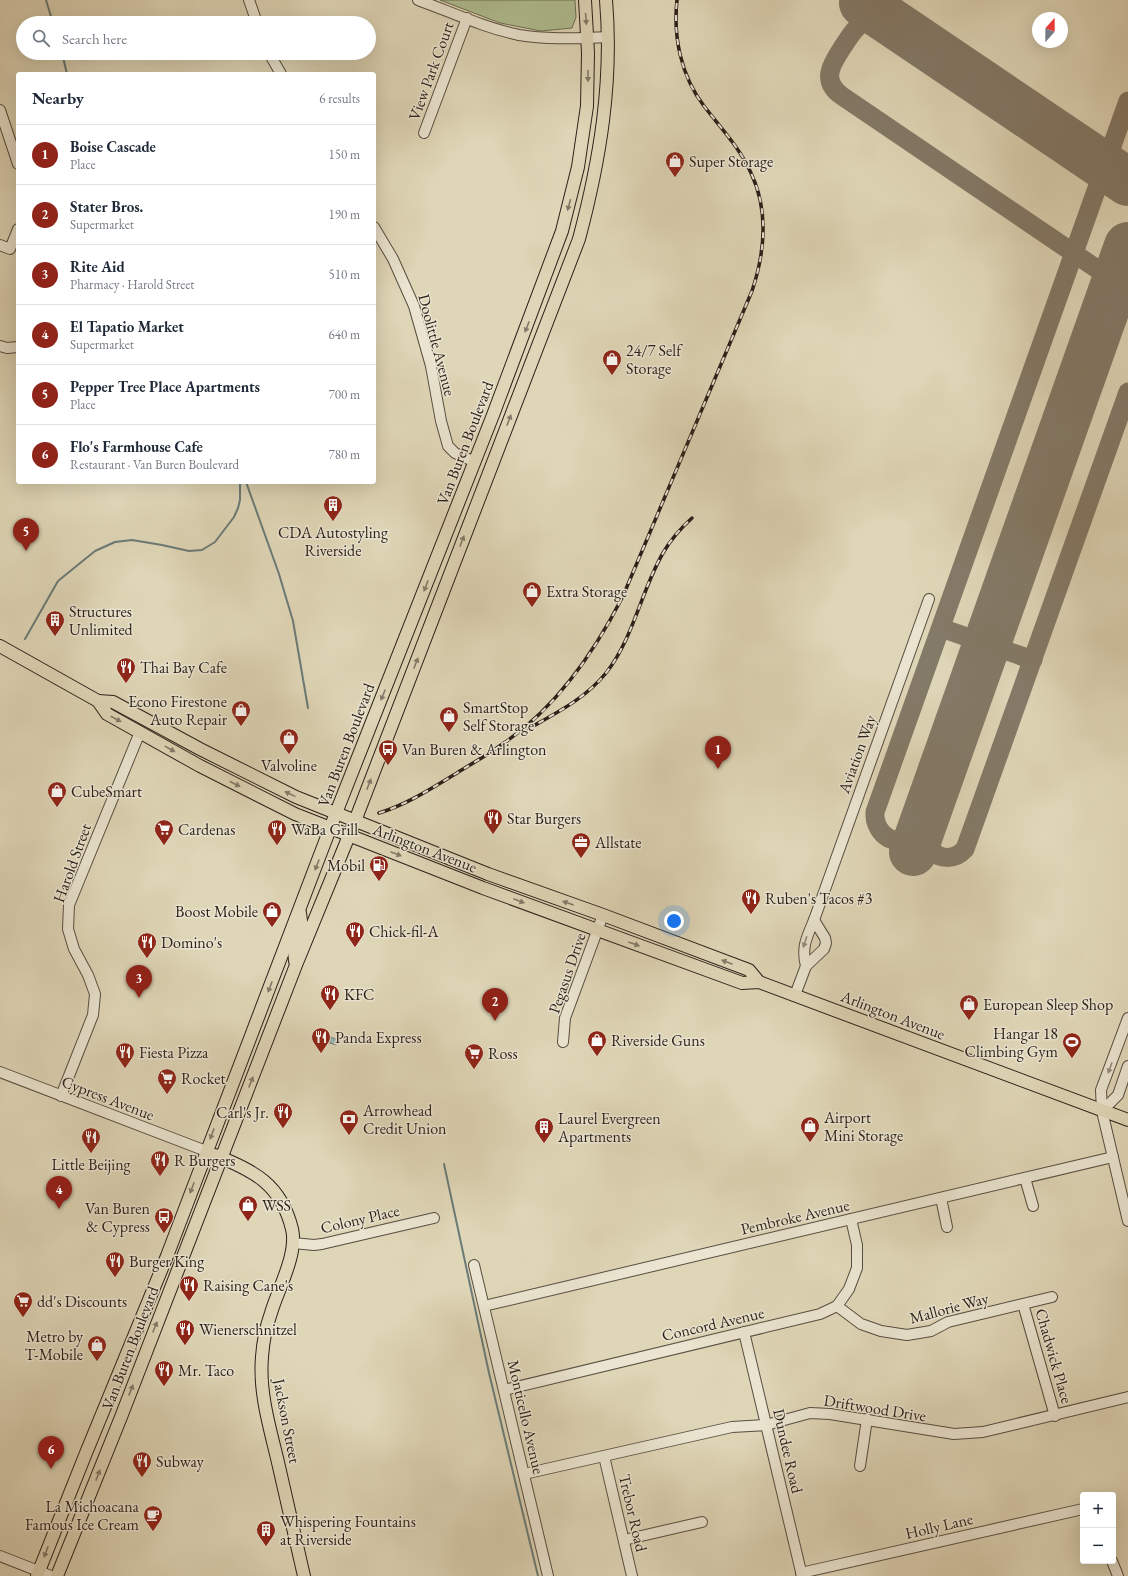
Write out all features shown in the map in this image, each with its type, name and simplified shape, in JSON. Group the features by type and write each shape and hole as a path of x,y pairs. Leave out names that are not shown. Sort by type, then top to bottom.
{"main road":[{"name":"Van Buren Boulevard","path":"38,1574 125,1356 167,1256 336,813 475,462 562,231 571,200 578,166 587,106 588,81 585,0"},
{"name":"Van Buren Boulevard","path":"57,1576 222,1158 296,965 355,821 579,239 594,179 604,124 608,89 606,0"},
{"name":"Arlington Avenue","path":"0,646 98,701 113,702 183,740 296,797 488,874 603,915 749,970 759,982"},
{"name":"Arlington Avenue","path":"98,701 107,714 200,766 278,806 331,829 742,983 759,982 1128,1120"},
{"path":"140,732 146,725 163,734 183,740"},
{"path":"296,965 294,950 302,929 300,910"},
{"path":"272,1030 272,1008 285,972 285,968 280,960"},
{"name":"Jackson Street","path":"206,1152 255,1173 276,1193 293,1230 293,1243 288,1267 267,1326 261,1374 266,1414 304,1576"},
{"path":"125,1356 141,1364"}],"street":[{"path":"249,0 255,16"},
{"path":"418,0 494,28 524,36 544,38 608,37"},
{"name":"View Park Court","path":"424,133 467,18"},
{"path":"273,60 280,72"},
{"path":"0,110 16,158"},
{"name":"Doolittle Avenue","path":"376,230 393,259 414,306 431,366 442,426 448,446 455,454 475,462"},
{"path":"0,245 10,249 16,234"},
{"path":"0,346 6,348 16,347"},
{"name":"Aviation Way","path":"806,966 803,951 804,946 929,599"},
{"name":"Harold Street","path":"61,1096 92,1015 95,994 88,975 74,949 68,929 69,905 140,732"},
{"name":"Pegasus Drive","path":"563,1042 565,1018 603,915"},
{"name":"Aviation Way","path":"795,995 806,966 824,949 826,943 825,938 814,920"},
{"path":"1128,1018 1101,1090 1102,1111 1128,1220"},
{"path":"1102,1111 1118,1096 1128,1066"},
{"name":"Cypress Avenue","path":"0,1072 206,1152"},
{"name":"Pembroke Avenue","path":"484,1306 1113,1157"},
{"path":"1025,1178 1033,1206"},
{"path":"941,1198 947,1227"},
{"name":"Colony Place","path":"293,1243 314,1245 322,1244 434,1218"},
{"path":"837,1306 849,1289 857,1268 857,1245 851,1219"},
{"name":"Monticello Avenue","path":"474,1265 548,1576"},
{"name":"Mallorie Way","path":"837,1306 861,1324 882,1331 907,1335 931,1331 948,1322 1052,1297"},
{"name":"Chadwick Place","path":"1023,1304 1055,1416"},
{"name":"Concord Avenue","path":"504,1390 820,1314 837,1306"},
{"name":"Dundee Road","path":"744,1332 802,1574"},
{"name":"Driftwood Drive","path":"524,1474 732,1427 766,1425 810,1413 867,1419 954,1434 983,1432 1055,1416 1128,1397"},
{"path":"860,1466 867,1419"},
{"name":"Trebor Road","path":"604,1456 632,1576"},
{"name":"Holly Lane","path":"802,1574 1080,1510"},
{"path":"624,1540 702,1522"},
{"path":"0,1556 38,1574 51,1576"},
{"path":"1113,1564 1118,1576"}],"green space":[{"path":"440,0 575,0 576,17 572,28 541,31 500,23"}],"water":[{"path":"317,1032 338,1040 336,1045 315,1038"}],"waterway":[{"path":"46,0 51,16"},
{"path":"64,60 67,72"},
{"path":"25,639 58,581 95,551 115,542 132,540 189,551 202,550 215,542 234,517 238,508 240,500 240,484"},
{"path":"247,484 279,574 293,621 308,708"},
{"path":"444,1164 489,1373 538,1576"}],"taxiway":[{"path":"884,16 860,25 844,45 832,64 830,71 831,84 835,90 1128,290"},
{"path":"1128,101 875,812 875,818 879,829 887,837 893,840 905,839 923,826 930,847 937,855 942,857 952,857 961,853 965,849 1128,392"},
{"path":"941,628 1033,660"}],"runway":[{"path":"863,3 1128,182"},
{"path":"913,852 1128,246"}],"railway":[{"path":"379,813 420,795 481,758 523,729 557,696 587,658 623,596 752,291 762,247 763,217 761,202 757,187 741,155 696,94 684,69 680,56 676,28 677,0"},
{"path":"528,729 579,698 606,673 624,644 655,568 663,553 676,534 692,518"}],"place":[{"name":"Super Storage","path":"675,178"},
{"name":"24/7 Self Storage","path":"612,376"},
{"name":"CDA Autostyling Riverside","path":"333,522"},
{"name":"Pepper Tree Place Apartments","path":"26,551"},
{"name":"Extra Storage","path":"532,608"},
{"name":"Structures Unlimited","path":"55,637"},
{"name":"Thai Bay Cafe","path":"126,684"},
{"name":"Econo Firestone Auto Repair","path":"241,727"},
{"name":"SmartStop Self Storage","path":"449,733"},
{"name":"Valvoline","path":"289,755"},
{"name":"Van Buren & Arlington","path":"388,766"},
{"name":"Boise Cascade","path":"718,769"},
{"name":"CubeSmart","path":"57,808"},
{"name":"Star Burgers","path":"493,835"},
{"name":"Cardenas","path":"164,846"},
{"name":"WaBa Grill","path":"277,846"},
{"name":"Allstate","path":"581,859"},
{"name":"Mobil","path":"379,882"},
{"name":"Ruben's Tacos #3","path":"751,915"},
{"name":"Boost Mobile","path":"272,928"},
{"name":"Chick-fil-A","path":"355,948"},
{"name":"Domino's","path":"147,959"},
{"name":"Rite Aid","path":"139,998"},
{"name":"KFC","path":"330,1011"},
{"name":"Stater Bros.","path":"495,1021"},
{"name":"European Sleep Shop","path":"969,1021"},
{"name":"Panda Express","path":"321,1054"},
{"name":"Riverside Guns","path":"597,1057"},
{"name":"Hangar 18 Climbing Gym","path":"1072,1059"},
{"name":"Fiesta Pizza","path":"125,1069"},
{"name":"Ross","path":"474,1070"},
{"name":"Rocket","path":"167,1095"},
{"name":"Carl's Jr.","path":"283,1129"},
{"name":"Arrowhead Credit Union","path":"349,1136"},
{"name":"Airport Mini Storage","path":"810,1143"},
{"name":"Laurel Evergreen Apartments","path":"544,1144"},
{"name":"Little Beijing","path":"91,1154"},
{"name":"R Burgers","path":"160,1177"},
{"name":"El Tapatio Market","path":"59,1209"},
{"name":"WSS","path":"248,1222"},
{"name":"Van Buren & Cypress","path":"164,1234"},
{"name":"Burger King","path":"115,1278"},
{"name":"Raising Cane's","path":"189,1302"},
{"name":"dd's Discounts","path":"23,1318"},
{"name":"Wienerschnitzel","path":"185,1346"},
{"name":"Metro by T-Mobile","path":"97,1362"},
{"name":"Mr. Taco","path":"164,1387"},
{"name":"Flo's Farmhouse Cafe","path":"51,1469"},
{"name":"Subway","path":"142,1478"},
{"name":"La Michoacana Famous Ice Cream","path":"153,1532"},
{"name":"Whispering Fountains at Riverside","path":"266,1547"}]}
